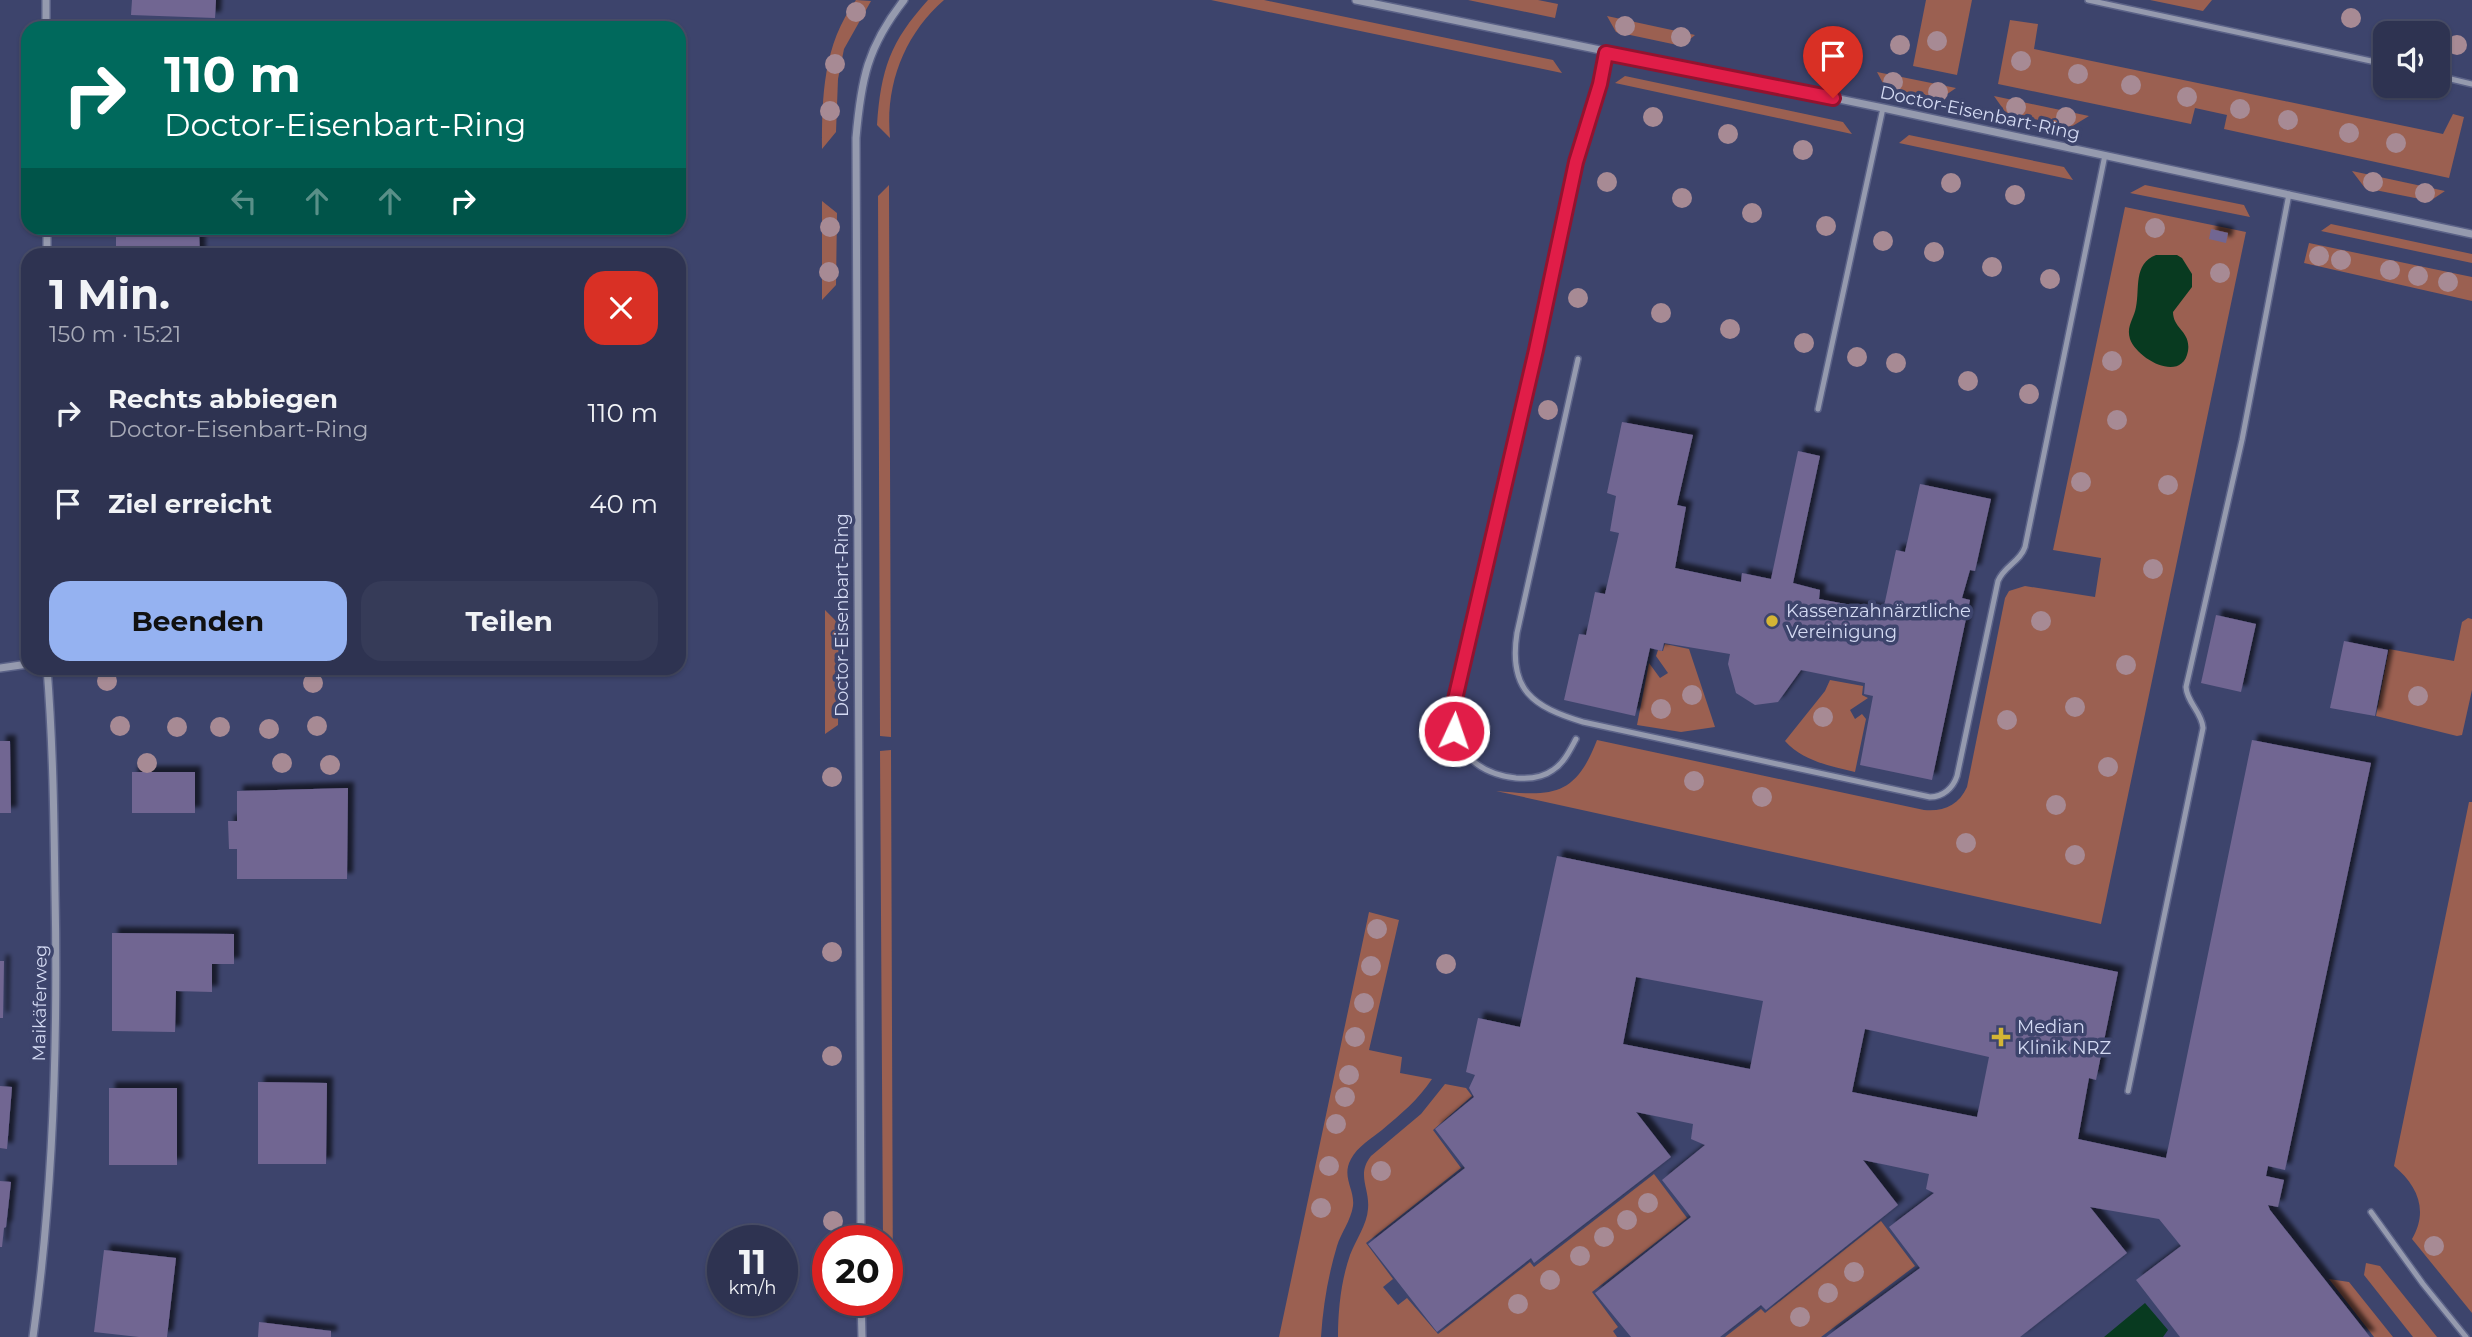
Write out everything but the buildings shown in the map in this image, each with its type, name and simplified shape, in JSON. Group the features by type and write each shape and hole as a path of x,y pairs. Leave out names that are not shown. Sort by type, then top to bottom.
{"street":[{"path":"46,0 46,21"},
{"name":"Doctor-Eisenbart-Ring","path":"861,1225 856,138 861,84 866,68 878,38 904,0"},
{"name":"Doctor-Eisenbart-Ring","path":"1356,0 1883,108 2472,234"},
{"path":"0,668 21,665"},
{"name":"Maikäferweg","path":"33,1337 50,1181 56,1016 53,749 48,675"},
{"path":"861,1316 862,1337"}],"lane":[{"path":"2088,0 2373,61"},
{"path":"1576,739 1561,763 1543,775 1525,779 1497,775 1480,768 1468,757 1457,739 1453,714 1576,162 1600,84 1606,53"},
{"path":"2450,79 2472,84"},
{"path":"1818,409 1883,108"},
{"path":"1578,359 1517,633 1516,666 1526,691 1537,703 1553,712 1583,722 1930,797 1938,796 1952,787 1957,776 1999,578 2021,557 2025,547 2105,155"},
{"path":"2128,1091 2203,728 2201,717 2186,694 2186,687 2242,440 2289,194"},
{"path":"2371,1212 2423,1284 2466,1337"}],"shaded area":[{"path":"856,0 871,1 844,49 838,79 836,132 822,149 824,90 831,53 845,17"},
{"path":"928,0 944,0 918,29 900,62 891,99 890,138 877,125 885,72 896,43"},
{"path":"1211,0 1264,0 1553,60 1562,73"},
{"path":"1468,0 1538,0 1558,4 1555,18"},
{"path":"1926,0 1972,0 1957,75 1913,66"},
{"path":"2150,0 2212,0 2203,11"},
{"path":"1607,16 1695,35 1682,46 1616,32"},
{"path":"2010,20 2038,24 2034,49 2443,134 2453,114 2464,117 2449,178 2224,129 2227,115 2195,108 2191,124 1998,84"},
{"path":"1877,72 1956,88 1940,99 1886,89"},
{"path":"1625,76 1843,122 1852,134 1615,83"},
{"path":"1994,96 2089,116 2071,127 2006,113"},
{"path":"1909,135 2064,167 2073,180 1899,143"},
{"path":"2352,171 2445,191 2430,201 2365,188"},
{"path":"889,185 891,737 880,736 878,196"},
{"path":"2145,185 2244,205 2250,217 2130,193"},
{"path":"822,201 837,213 836,285 822,300"},
{"path":"2125,207 2246,232 2101,924 1496,791 1532,793 1559,789 1580,773 1597,740 1924,810 1938,810 1955,803 1967,787 2005,598 2009,591 2025,586 2095,597 2101,558 2053,550"},
{"path":"2331,224 2472,254 2472,263 2321,231"},
{"path":"2309,243 2472,277 2472,301 2304,263"},
{"path":"2156,255 2177,255 2192,274 2192,287 2173,312 2188,344 2184,361 2177,366 2159,365 2141,354 2134,347 2129,334 2141,270 2149,259"},
{"path":"825,610 839,624 838,725 825,734"},
{"path":"2468,618 2472,619 2472,690 2462,735 2376,716 2389,649 2454,661 2462,622"},
{"path":"1665,644 1689,649 1715,727 1681,732 1637,725 1649,663 1660,678 1668,673 1656,656 1658,650 1663,651"},
{"path":"1830,680 1863,686 1862,695 1868,698 1850,710 1855,719 1862,714 1866,719 1855,772 1808,758 1785,741 1825,691"},
{"path":"891,750 893,1225 883,1225 880,751"},
{"path":"2469,802 2472,802 2472,1313 2412,1239 2420,1218 2418,1199 2409,1181 2394,1166"},
{"path":"1369,912 1399,920 1369,1050 1402,1057 1400,1073 1432,1079 1409,1106 1361,1147 1348,1165 1353,1206 1331,1269 1321,1337 1279,1337"},
{"path":"1445,1084 1466,1088 1472,1096 1433,1130 1461,1168 1366,1243 1393,1279 1383,1287 1398,1305 1407,1298 1438,1334 1530,1262 1534,1267 1654,1174 1687,1218 1592,1292 1618,1327 1613,1331 1617,1337 1338,1337 1344,1275 1367,1215 1364,1169 1371,1156 1421,1114"},
{"path":"1881,1221 1915,1266 1821,1337 1725,1337 1761,1309 1765,1313"},
{"path":"2366,1263 2380,1266 2437,1337 2413,1337 2364,1275"},
{"path":"2329,1279 2349,1282 2393,1337 2374,1337"},
{"path":"2145,1303 2168,1330 2163,1337 2104,1337"}],"place":[{"name":"Kassenzahnärztliche Vereinigung","path":"1772,621"},
{"name":"Median Klinik NRZ","path":"2001,1037"}],"route":[{"path":"1454,731 1453,708 1536,350 1576,162 1600,84 1606,53 1833,98"}]}
